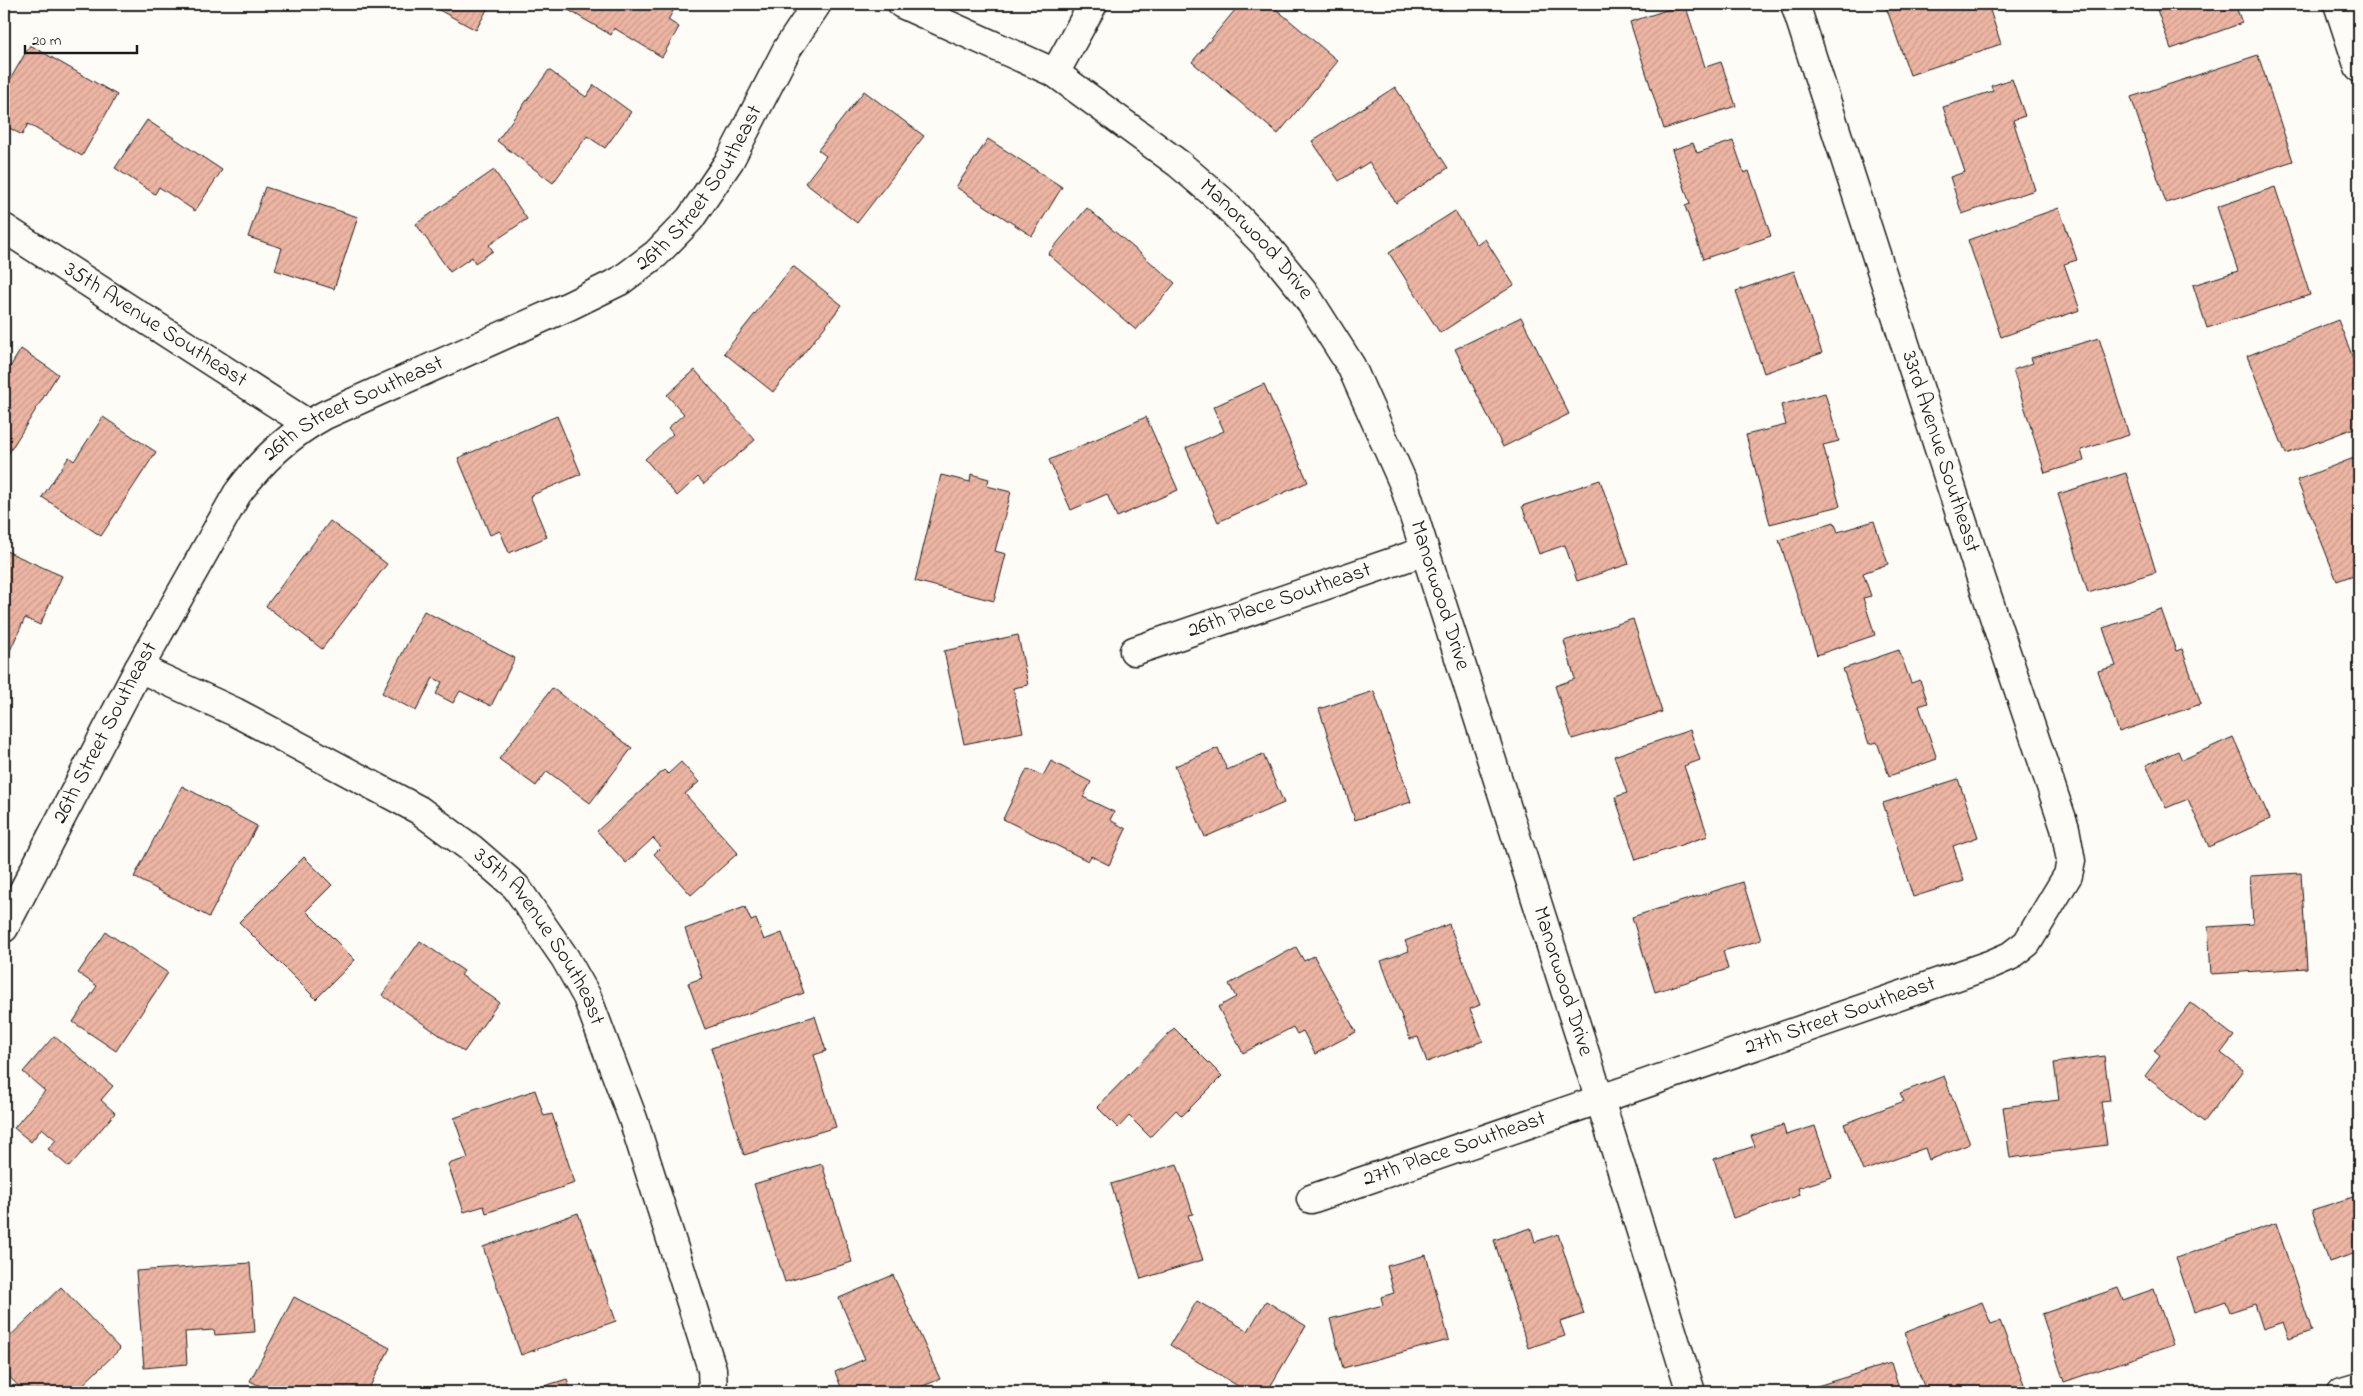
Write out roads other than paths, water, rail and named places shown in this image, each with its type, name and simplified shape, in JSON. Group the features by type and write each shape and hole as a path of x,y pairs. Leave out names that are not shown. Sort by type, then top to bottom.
{"street":[{"name":"26th Street Southeast","path":"4,928 139,668 237,494 263,461 308,424 348,403 569,306 620,281 656,254 690,219 730,160 787,49 817,4"},
{"name":"Manorwood Drive","path":"902,4 1055,73 1179,164 1221,200 1269,249 1304,292 1351,366 1372,409 1404,485 1691,1392"},
{"path":"1055,73 1093,4"},
{"name":"33rd Avenue Southeast","path":"1795,4 1974,557 2065,828 2071,861 2068,875 2056,899"},
{"path":"2338,4 2359,68"},
{"name":"35th Avenue Southeast","path":"4,228 308,424"},
{"name":"26th Place Southeast","path":"1134,651 1425,551"},
{"name":"35th Avenue Southeast","path":"139,668 236,712 419,810 472,849 516,887 565,958 587,998 633,1119 712,1368 713,1392"},
{"name":"27th Street Southeast","path":"1600,1100 1922,990 2010,956 2026,943 2056,899"},
{"name":"27th Place Southeast","path":"1311,1199 1600,1100"},
{"path":"2342,1392 2359,1387"}]}
